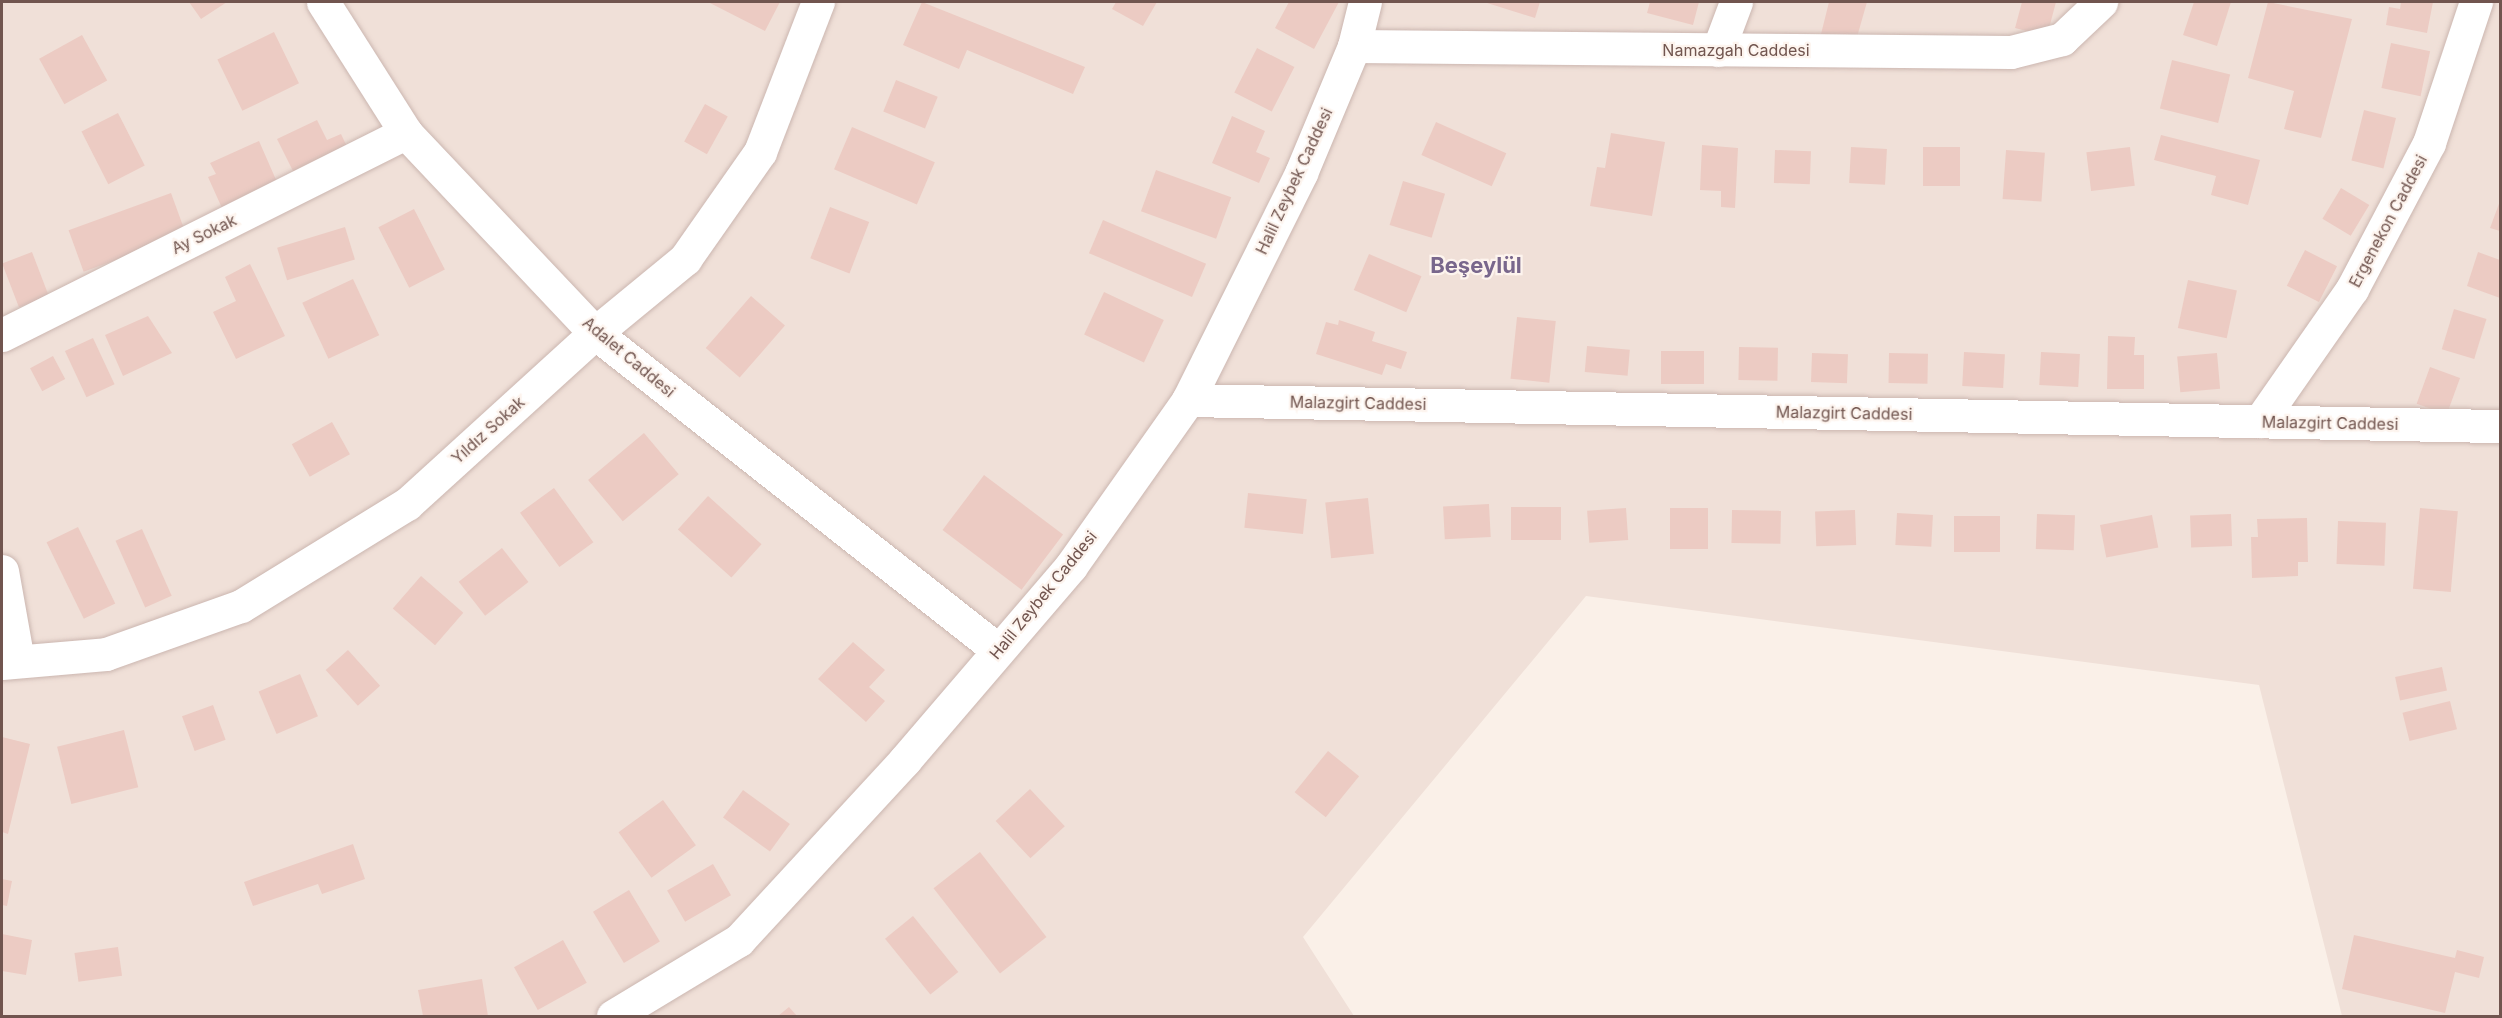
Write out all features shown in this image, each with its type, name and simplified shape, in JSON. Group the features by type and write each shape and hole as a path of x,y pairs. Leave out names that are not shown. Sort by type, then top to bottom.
{"street":[{"name":"Adalet Caddesi","path":"323,2 406,133 595,333 998,650"},
{"name":"Yıldız Sokak","path":"10,662 106,654 241,606 407,504 595,333 685,259 760,152 818,2"},
{"name":"Halil Zeybek Caddesi","path":"613,1017 739,940 1071,566 1188,400 1301,173 1354,46 1365,2"},
{"path":"1718,50 1736,2"},
{"name":"Namazgah Caddesi","path":"1354,46 2011,52 2062,39 2101,2"},
{"name":"Ergenekon Caddesi","path":"2260,422 2352,289 2429,143 2476,2"},
{"name":"Ay Sokak","path":"2,335 406,133"},
{"name":"Malazgirt Caddesi","path":"1188,400 2500,426"},
{"path":"2,571 10,662"}],"shaded area":[{"path":"2,2 2500,2 2500,1016 2342,1016 2259,685 1586,596 1303,937 1354,1016 2,1016"}],"building":[{"path":"189,2 227,2 201,19"},
{"path":"708,2 780,2 765,31"},
{"path":"922,2 1085,67 1073,94 967,50 959,69 903,45"},
{"path":"1116,2 1157,2 1143,26 1112,9"},
{"path":"1289,2 1339,2 1314,49 1275,28"},
{"path":"1484,2 1540,2 1535,18"},
{"path":"1650,2 1699,2 1693,25 1647,13"},
{"path":"1829,2 1867,2 1855,44 1821,34"},
{"path":"2022,2 2056,2 2047,36 2015,28"},
{"path":"2194,2 2231,2 2217,46 2183,35"},
{"path":"2268,2 2352,19 2321,138 2284,129 2294,91 2248,78"},
{"path":"2401,2 2433,2 2427,33 2386,25 2389,7 2400,9"},
{"path":"274,32 299,83 242,111 217,60"},
{"path":"82,35 107,80 64,104 39,59"},
{"path":"2391,43 2430,51 2421,96 2381,88"},
{"path":"1257,48 1294,67 1272,112 1234,93"},
{"path":"2172,60 2230,75 2218,123 2160,109"},
{"path":"896,80 938,97 925,128 883,112"},
{"path":"705,104 728,117 707,154 684,142"},
{"path":"2364,110 2396,118 2383,168 2351,160"},
{"path":"118,113 145,166 108,184 81,132"},
{"path":"1232,116 1265,131 1256,152 1270,158 1259,183 1212,163"},
{"path":"317,120 327,140 341,134 352,157 299,183 277,139"},
{"path":"1436,122 1506,153 1492,186 1421,155"},
{"path":"852,127 935,162 917,205 834,169"},
{"path":"1611,133 1665,142 1652,216 1590,206 1597,167 1605,168"},
{"path":"2161,135 2260,160 2248,205 2211,195 2216,176 2154,160"},
{"path":"259,141 277,182 226,217 208,177 216,174 210,163"},
{"path":"1702,145 1738,148 1735,208 1721,207 1721,191 1700,190"},
{"path":"1851,147 1887,149 1885,185 1849,183"},
{"path":"1923,147 1960,147 1960,186 1923,186"},
{"path":"2130,147 2135,186 2091,191 2086,152"},
{"path":"1775,150 1811,151 1810,184 1774,183"},
{"path":"2006,150 2045,153 2041,202 2003,199"},
{"path":"1156,170 1231,197 1216,239 1141,211"},
{"path":"1403,181 1445,194 1432,238 1390,225"},
{"path":"2341,188 2369,205 2351,236 2322,219"},
{"path":"171,193 186,234 84,272 69,230"},
{"path":"2500,201 2500,231 2490,228"},
{"path":"830,207 869,222 850,273 810,258"},
{"path":"414,209 445,270 409,288 378,227"},
{"path":"1103,220 1206,264 1192,297 1089,253"},
{"path":"345,227 355,260 287,280 277,248"},
{"path":"2305,250 2337,266 2319,302 2287,286"},
{"path":"32,252 49,296 19,307 2,263"},
{"path":"2478,252 2500,260 2500,298 2467,286"},
{"path":"1369,254 1421,276 1406,312 1354,290"},
{"path":"250,264 285,336 236,359 213,312 236,301 225,277"},
{"path":"353,279 379,335 328,359 302,303"},
{"path":"2188,280 2237,290 2227,338 2178,328"},
{"path":"1104,292 1164,320 1144,362 1084,335"},
{"path":"751,296 785,326 740,378 706,348"},
{"path":"2454,309 2487,319 2474,359 2442,349"},
{"path":"148,316 172,353 123,376 105,335"},
{"path":"1517,317 1556,321 1549,383 1511,379"},
{"path":"1339,320 1375,332 1372,341 1407,352 1401,369 1386,364 1382,375 1316,354 1326,322 1338,325"},
{"path":"2108,336 2135,337 2134,355 2144,355 2144,389 2107,389"},
{"path":"93,338 115,384 86,397 65,351"},
{"path":"1587,346 1630,350 1628,376 1585,372"},
{"path":"1739,347 1778,348 1777,381 1738,380"},
{"path":"1661,351 1704,351 1704,384 1661,384"},
{"path":"1964,352 2005,354 2003,388 1962,386"},
{"path":"2041,352 2080,354 2078,387 2039,385"},
{"path":"1812,353 1848,354 1847,383 1811,382"},
{"path":"1889,353 1928,354 1927,384 1888,383"},
{"path":"2217,353 2220,389 2180,392 2177,356"},
{"path":"53,356 65,379 42,391 30,368"},
{"path":"2430,367 2460,378 2447,415 2417,404"},
{"path":"332,422 350,454 310,477 292,444"},
{"path":"644,433 679,474 623,521 588,480"},
{"path":"984,475 1063,535 1022,590 942,530"},
{"path":"554,488 593,542 559,567 520,513"},
{"path":"1248,493 1307,499 1303,534 1244,528"},
{"path":"708,496 762,544 731,578 678,529"},
{"path":"1368,498 1374,554 1331,558 1325,502"},
{"path":"1489,504 1491,537 1445,539 1443,506"},
{"path":"1511,507 1561,507 1561,540 1511,540"},
{"path":"1626,508 1628,540 1589,543 1587,511"},
{"path":"1670,508 1708,508 1708,549 1670,549"},
{"path":"2420,508 2458,511 2451,592 2413,589"},
{"path":"1732,510 1781,511 1780,544 1731,543"},
{"path":"1855,510 1856,545 1816,546 1815,511"},
{"path":"1897,513 1933,515 1931,547 1895,545"},
{"path":"2037,514 2075,515 2074,550 2036,549"},
{"path":"2231,514 2232,546 2191,547 2190,515"},
{"path":"2152,515 2158,547 2106,558 2100,525"},
{"path":"1954,516 2000,516 2000,552 1954,552"},
{"path":"2307,518 2308,562 2298,562 2298,576 2252,578 2251,537 2258,537 2257,519"},
{"path":"2338,521 2386,523 2384,566 2336,564"},
{"path":"78,527 115,603 84,619 47,542"},
{"path":"142,529 172,596 145,607 116,541"},
{"path":"502,548 528,582 485,616 459,582"},
{"path":"421,576 463,613 435,645 393,608"},
{"path":"853,642 885,670 869,687 885,701 866,722 818,679"},
{"path":"348,650 380,686 358,706 326,670"},
{"path":"2442,667 2447,690 2400,700 2395,677"},
{"path":"300,674 318,716 277,734 259,692"},
{"path":"2450,701 2457,729 2409,741 2402,713"},
{"path":"213,705 226,740 195,751 182,716"},
{"path":"124,730 138,787 71,804 57,747"},
{"path":"2,737 30,744 8,834 2,832"},
{"path":"1328,751 1359,776 1326,817 1295,792"},
{"path":"1030,789 1065,826 1030,858 996,821"},
{"path":"743,790 790,824 770,852 723,818"},
{"path":"663,800 696,845 651,878 619,832"},
{"path":"353,844 365,879 322,894 318,884 253,906 244,882"},
{"path":"980,852 1046,937 1000,973 934,888"},
{"path":"713,864 731,895 685,922 667,890"},
{"path":"2,879 12,881 7,906 2,905"},
{"path":"629,890 660,941 624,963 593,912"},
{"path":"913,916 958,972 930,995 885,939"},
{"path":"2,934 32,940 26,975 2,971"},
{"path":"2354,935 2455,958 2457,950 2484,957 2479,978 2455,972 2445,1013 2342,989"},
{"path":"563,940 587,983 538,1010 514,967"},
{"path":"118,947 122,976 78,982 74,953"},
{"path":"482,979 488,1016 423,1016 418,990"},
{"path":"789,1007 797,1016 778,1016"}],"district":[{"name":"Beşeylül","path":"1476,266"}]}
